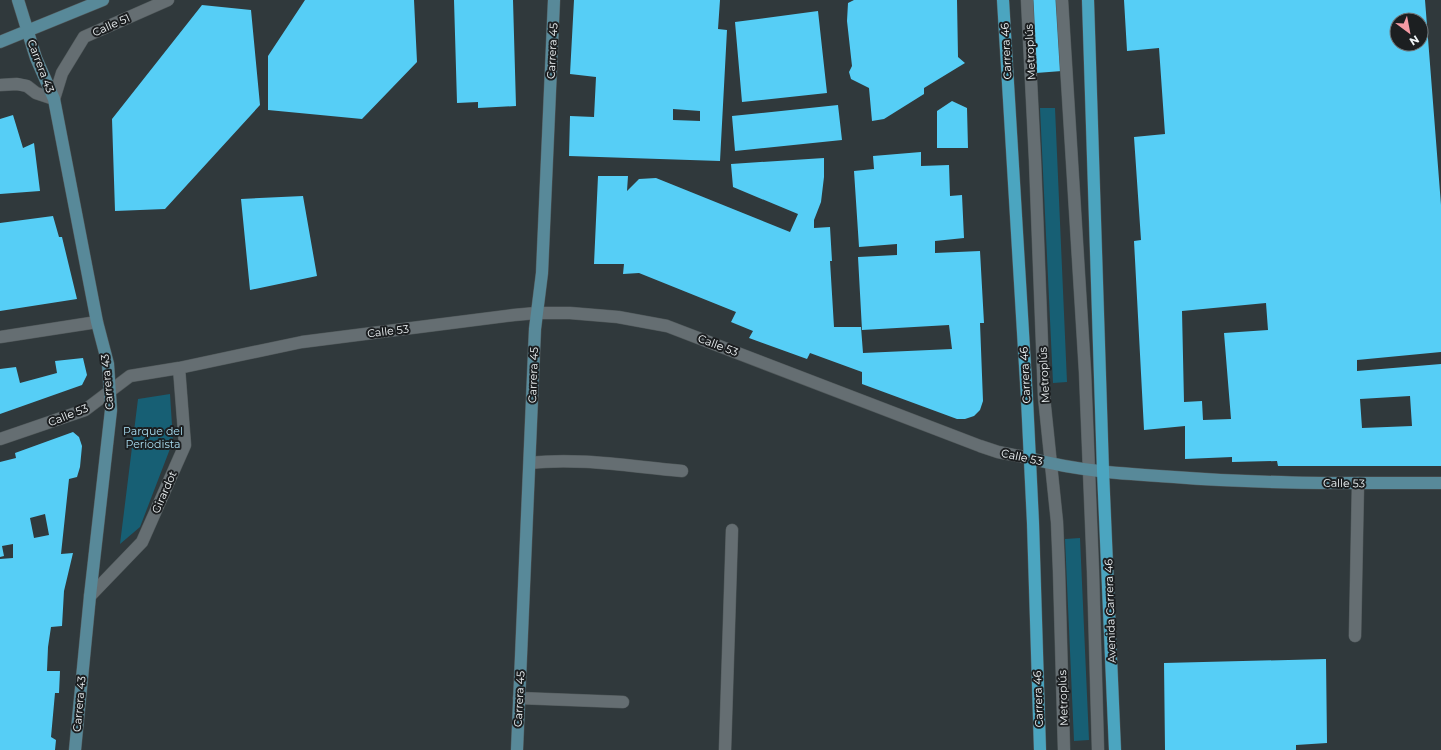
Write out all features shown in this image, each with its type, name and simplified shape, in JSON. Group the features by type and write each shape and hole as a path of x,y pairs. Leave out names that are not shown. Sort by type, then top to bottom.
{"main road":[{"name":"Carrera 46","path":"1003,0 1030,458 1040,750"},
{"path":"1088,0 1103,472"},
{"name":"Avenida Carrera 46","path":"1103,472 1115,750"}],"street":[{"name":"Carrera 43","path":"18,0 36,58 54,99 97,322 108,364 111,410 90,596 75,750"},
{"path":"0,42 103,0"},
{"name":"Calle 51","path":"54,99 62,73 84,37 168,0"},
{"name":"Carrera 45","path":"517,750 536,313 542,273 554,0"},
{"name":"Metroplús","path":"1027,0 1044,397 1057,522 1064,750"},
{"path":"1062,0 1085,372 1098,750"},
{"path":"0,85 16,84 27,86 36,94 54,99"},
{"name":"Calle 53","path":"0,439 85,410 130,376 179,368 302,342 514,315 536,313 570,314 618,317 667,326 980,446 998,452 1030,458 1051,464 1103,472 1197,480 1358,484 1441,483"},
{"path":"0,337 97,322"},
{"name":"Girardot","path":"90,596 142,542 185,445 179,368"},
{"path":"530,463 571,461 682,471"},
{"path":"1355,636 1358,484"},
{"path":"726,750 732,530"},
{"path":"519,698 623,702"}],"green space":[{"path":"1040,108 1055,108 1067,382 1053,383"},
{"name":"Parque del Periodista","path":"170,394 173,441 140,527 120,544 138,399"},
{"path":"1080,538 1089,740 1074,741 1065,539"}],"building":[{"path":"305,0 414,0 417,62 362,119 268,110 268,56"},
{"path":"454,0 513,0 516,106 478,108 478,102 457,103"},
{"path":"574,0 720,0 718,29 727,30 720,161 569,156 570,116 594,117 596,77 570,74","holes":["673,109 700,111 700,121 673,120"]},
{"path":"854,0 957,0 958,57 965,63 924,88 924,94 884,119 872,121 869,88 851,79 849,72 852,66 847,21 848,3"},
{"path":"1032,0 1057,0 1062,71 1036,73"},
{"path":"1124,0 1425,0 1426,12 1389,12 1389,52 1429,51 1441,205 1441,352 1357,360 1357,371 1441,364 1441,466 1278,466 1277,461 1232,462 1232,457 1185,459 1185,426 1144,430 1134,241 1141,240 1134,137 1165,134 1159,48 1127,51","holes":["1266,303 1268,330 1224,333 1231,419 1203,420 1202,401 1184,402 1182,311","1410,396 1412,426 1362,428 1360,399"]},
{"path":"202,5 251,10 260,105 165,209 115,211 112,119"},
{"path":"818,11 827,93 742,102 735,22"},
{"path":"952,101 967,108 968,148 937,148 937,111"},
{"path":"838,105 842,140 735,151 732,116"},
{"path":"13,115 23,148 34,143 40,191 0,194 0,119"},
{"path":"921,152 921,166 949,165 950,196 962,195 964,238 935,241 935,253 980,251 984,323 980,323 983,401 980,410 974,416 965,419 957,419 862,384 862,372 810,353 807,359 749,338 753,331 731,322 736,312 639,273 623,274 624,264 594,264 598,176 628,176 627,191 639,179 656,178 790,232 798,214 733,187 731,164 824,158 824,177 821,202 814,220 814,228 830,227 832,261 830,261 834,327 861,327 863,353 952,349 949,325 862,330 858,257 897,255 897,244 859,247 854,171 874,169 873,156"},
{"path":"303,196 317,276 250,290 241,199"},
{"path":"53,216 59,237 62,237 77,299 0,311 0,223"},
{"path":"83,358 87,375 82,385 0,414 0,369 16,367 20,383 57,373 55,361"},
{"path":"73,432 79,437 82,446 80,467 77,477 69,479 61,554 73,553 64,591 62,626 51,627 48,647 47,671 60,671 59,693 55,693 51,737 56,740 55,750 0,750 0,559 13,558 13,544 2,546 4,556 0,557 0,462 16,458 15,453","holes":["45,514 49,535 34,538 30,518"]},
{"path":"1326,659 1327,743 1296,745 1296,750 1165,750 1164,663"}]}
